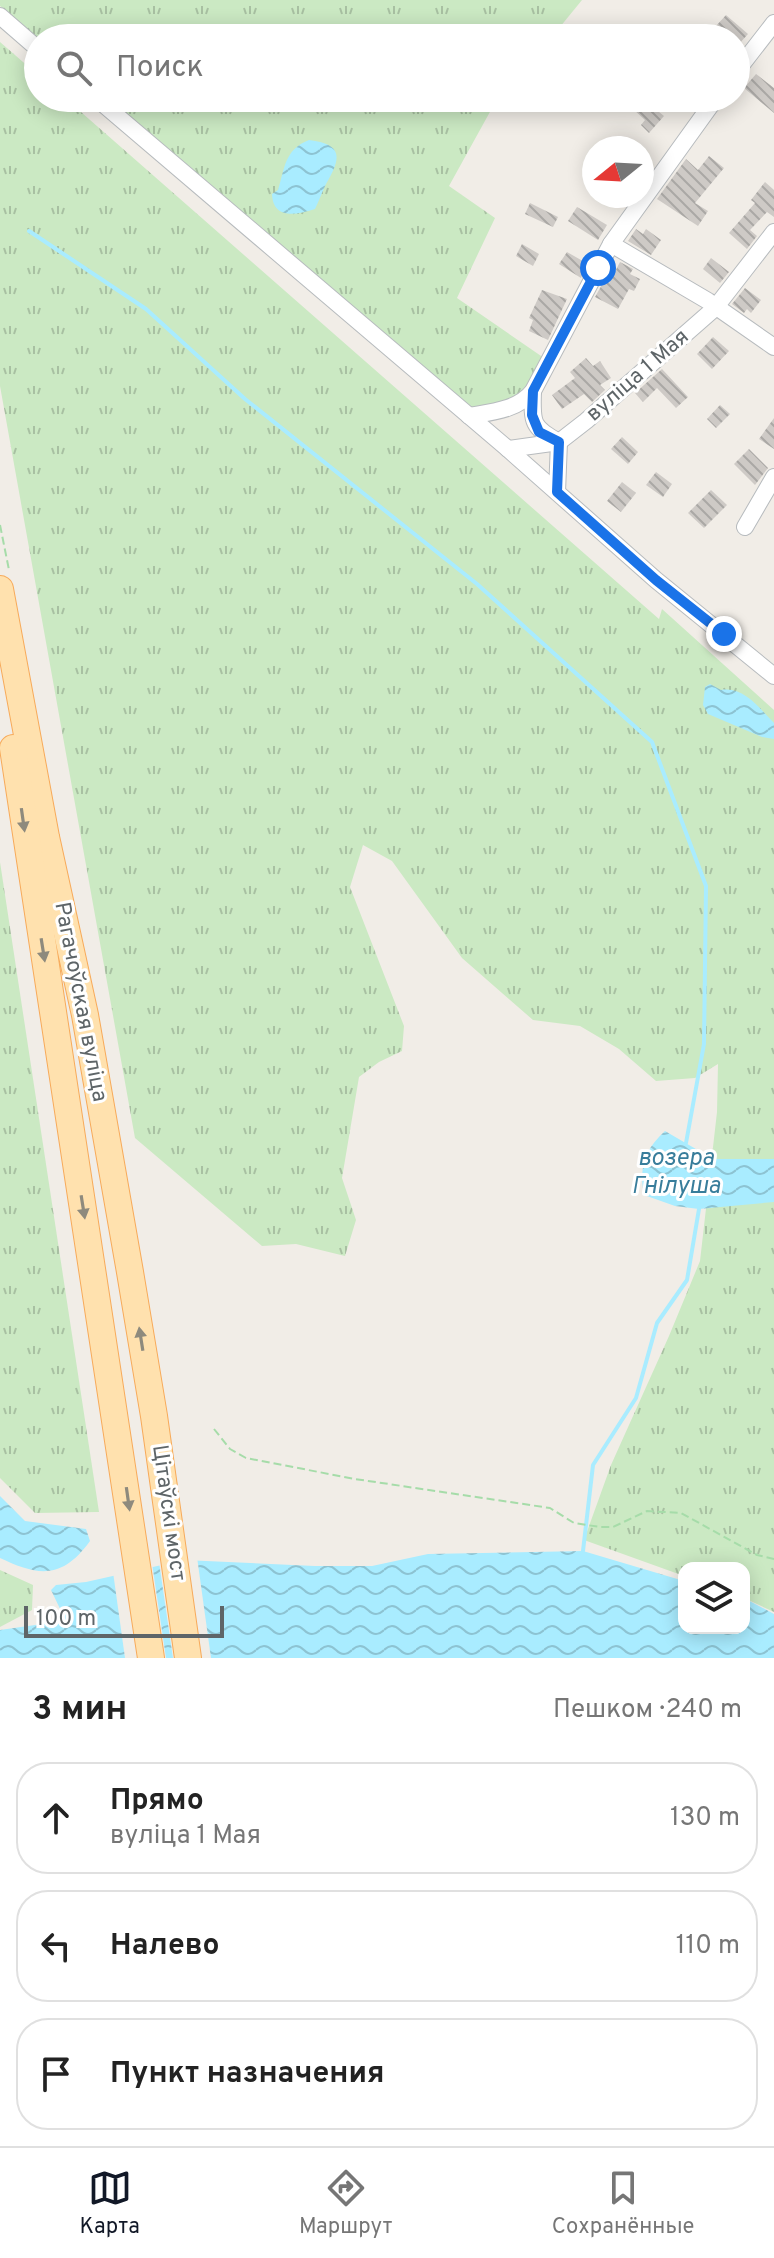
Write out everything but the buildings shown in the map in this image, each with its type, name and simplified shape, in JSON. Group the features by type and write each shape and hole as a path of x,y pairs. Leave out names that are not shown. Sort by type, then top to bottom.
{"main road":[{"name":"Рагачоўская вуліца","path":"0,589 46,837 85,1015 154,1416"},
{"name":"Рагачоўская вуліца","path":"0,660 116,1422"},
{"name":"Цітаўскі мост","path":"154,1416 188,1658"},
{"name":"Цітаўскі мост","path":"116,1422 151,1658"}],"street":[{"path":"0,16 24,37"},
{"path":"750,54 774,23"},
{"path":"112,112 508,449 656,580 774,676"},
{"path":"469,416 501,410 525,401 533,391 611,244 706,112"},
{"name":"вуліца 1 Мая","path":"559,442 715,308 774,232"},
{"path":"611,244 708,301 774,347"},
{"path":"533,391 532,415 539,432 559,442"},
{"path":"508,449 559,442"},
{"path":"557,492 559,442"},
{"path":"745,527 774,477"}],"path":[{"path":"214,1429 230,1449 246,1458 355,1479 550,1508 574,1523 613,1527 647,1511 681,1513 757,1555 774,1559"}],"green space":[{"path":"0,0 582,0 562,24 24,26 0,6"},
{"path":"0,42 24,63 24,112 81,112 659,619 662,609 774,710 774,1612 750,1601 750,1562 678,1562 678,1574 584,1540 611,1465 700,1261 717,1112 718,1064 695,1078 656,1081 619,1049 580,1026 533,1020 462,958 392,861 363,845 350,887 404,1026 402,1051 379,1062 359,1077 342,1178 356,1220 345,1256 296,1244 262,1246 135,1138 0,386"},
{"path":"124,112 490,112 449,186 495,218 457,298 544,358 529,382 515,395 497,403 470,408"},
{"path":"0,862 99,1512 35,1513 0,1478"},
{"path":"0,1570 33,1585 32,1610 0,1627"}],"water":[{"path":"309,140 334,149 335,167 315,209 294,214 281,212 273,202 272,194 278,190 290,154"},
{"path":"710,684 721,690 737,691 750,699 774,723 774,739 708,714 703,705 705,687"},
{"name":"возера Гнілуша","path":"665,1131 713,1159 774,1159 774,1202 699,1209 675,1206 644,1195 642,1176 645,1160 652,1145"},
{"path":"0,1496 25,1521 86,1529 90,1541 69,1563 49,1571 26,1568 0,1558"},
{"path":"583,1551 678,1579 678,1634 750,1634 750,1601 774,1614 774,1658 0,1658 0,1630 56,1622 63,1615 51,1590 56,1585 86,1582 184,1560 372,1566 428,1554"}],"pier":[{"path":"184,1556 197,1557 211,1658 173,1658 159,1562"},
{"path":"152,1563 166,1658 125,1658 113,1572"}],"waterway":[{"path":"29,231 146,309 245,399 477,584 652,742 706,886 704,1044 686,1143"},
{"path":"583,1551 593,1465 636,1398 657,1323 687,1280 699,1209"}],"route":[{"path":"598,268 533,391 532,415 539,432 559,442 557,492 656,580 724,634"}]}
